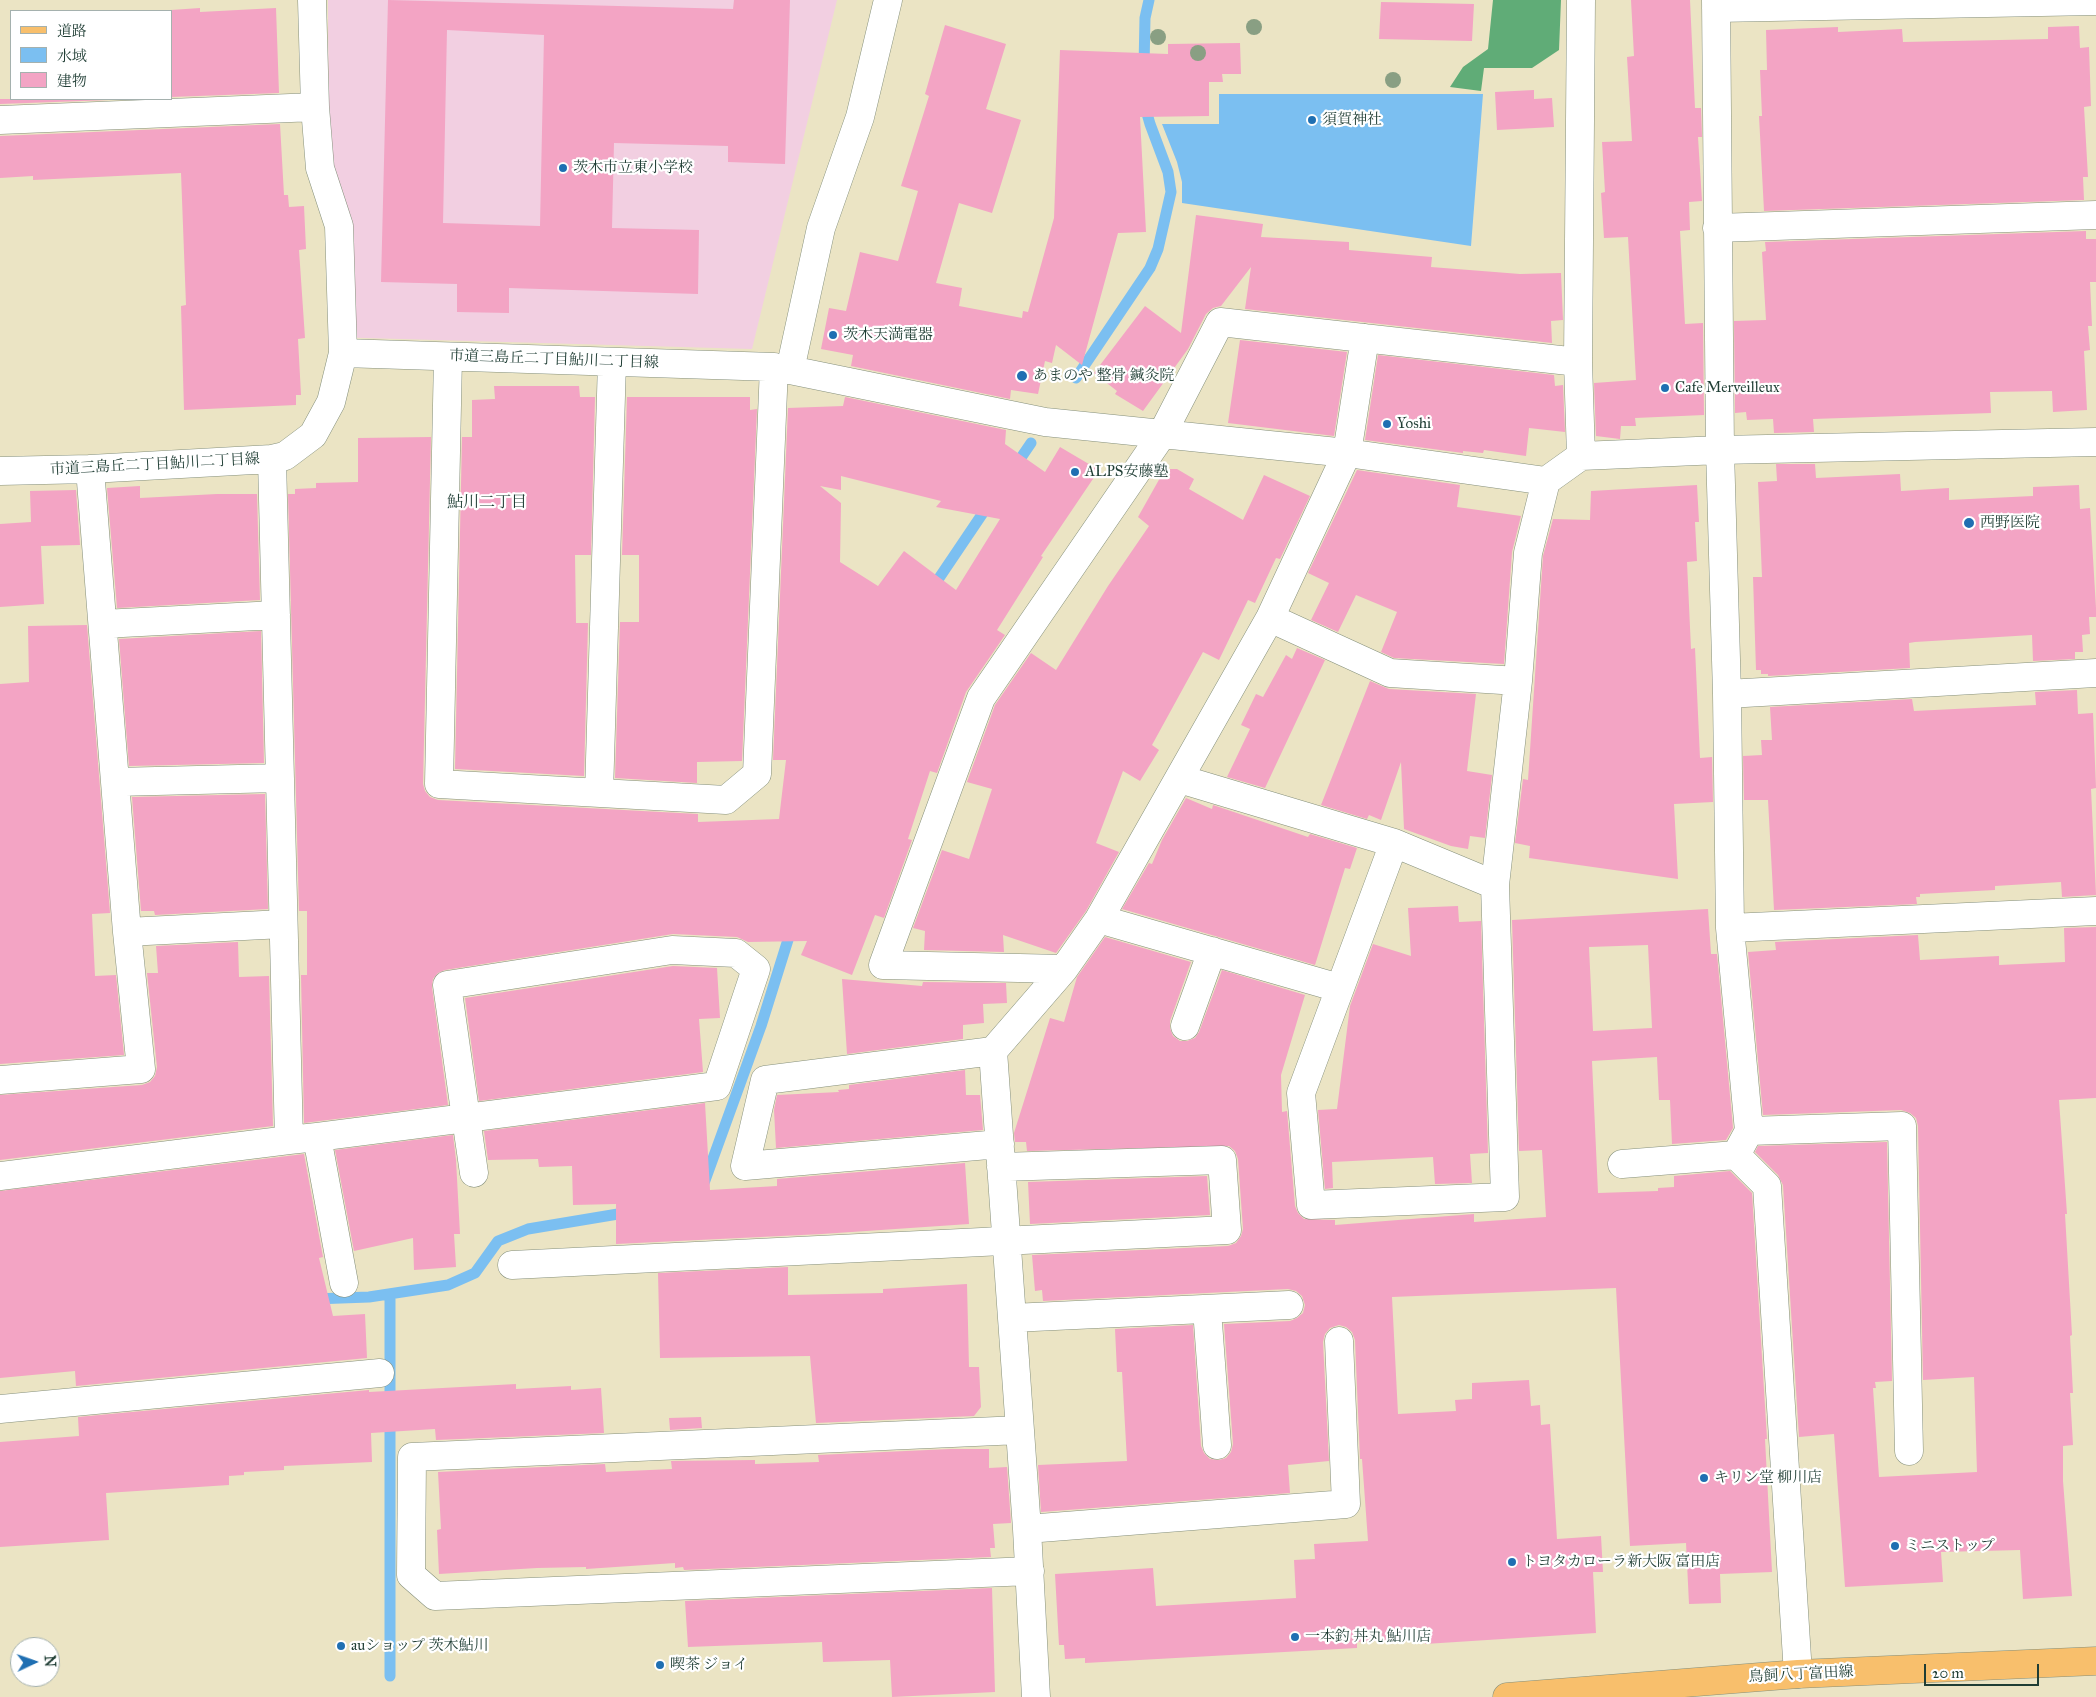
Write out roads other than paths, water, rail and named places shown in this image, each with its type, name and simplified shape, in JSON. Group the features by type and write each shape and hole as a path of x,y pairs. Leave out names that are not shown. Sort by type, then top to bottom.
{"main road":[{"name":"鳥飼八丁富田線","path":"1507,1697 1627,1692 1798,1674 2096,1661"}],"street":[{"path":"312,0 314,107 320,168 339,226 343,353"},
{"path":"448,357 439,784 726,800 757,774 782,369 821,228 860,117 888,0"},
{"path":"1581,0 1578,362 1581,456"},
{"path":"1736,1155 1749,1131 1730,928 1727,694 1720,450 1716,4 2096,1"},
{"path":"0,120 314,107"},
{"path":"1717,228 2096,215"},
{"path":"1064,969 883,965 981,698 1161,436 1220,322 1578,362"},
{"path":"512,1265 1227,1230 1222,1160 1000,1156 745,1166 765,1080 993,1052 1064,969 1099,919 1270,618 1347,453 1365,338"},
{"name":"市道三島丘二丁目鮎川二丁目線","path":"0,471 90,469 272,459 285,456 313,435 331,402 343,353 782,369 1045,422 1161,436 1347,453 1546,481"},
{"path":"599,793 612,362"},
{"path":"1394,843 1301,1093 1311,1205 1505,1197 1495,885 1518,681 1528,553 1546,481 1581,456 1720,450 2096,442"},
{"path":"272,459 289,1140"},
{"path":"0,1080 141,1069 127,932 90,469"},
{"path":"103,624 276,615"},
{"path":"1270,618 1390,673 1518,681"},
{"path":"1727,694 2096,674"},
{"path":"115,782 280,778"},
{"path":"1180,779 1394,843 1495,885"},
{"path":"1730,928 2096,911"},
{"path":"1099,919 1339,988"},
{"path":"127,932 283,924"},
{"path":"0,1176 318,1137 466,1118 717,1086 756,969 736,953 672,950 447,985 466,1118 474,1173"},
{"path":"1185,1026 1212,951"},
{"path":"993,1052 1030,1571 1036,1697"},
{"path":"1749,1131 1902,1126 1909,1451"},
{"path":"318,1137 344,1283"},
{"path":"1622,1164 1736,1155 1767,1186 1798,1674"},
{"path":"1012,1318 1289,1305"},
{"path":"1207,1309 1217,1445"},
{"path":"1027,1529 1346,1504 1338,1341"},
{"path":"0,1409 380,1373"},
{"path":"1020,1430 412,1457 411,1575 435,1596 1030,1571"}],"water":[{"path":"1219,94 1483,94 1471,246 1182,203 1182,182 1177,162 1162,124 1219,124"}],"waterway":[{"path":"1144,67 1145,18 1149,0"},
{"path":"1076,378 1150,268 1158,249 1171,192 1168,172 1144,103"},
{"path":"1014,468 1031,443"},
{"path":"931,590 989,504"},
{"path":"703,1186 761,1026 792,927"},
{"path":"314,1299 369,1297 448,1285 475,1273 498,1241 528,1229 630,1212"},
{"path":"390,1294 390,1676"}],"place":[{"name":"須賀神社","path":"1312,120"},
{"name":"茨木市立東小学校","path":"563,168"},
{"name":"茨木天満電器","path":"833,335"},
{"name":"あまのや 整骨 鍼灸院","path":"1022,376"},
{"name":"Cafe Merveilleux","path":"1665,388"},
{"name":"Yoshi","path":"1387,424"},
{"name":"ALPS安藤塾","path":"1075,472"},
{"name":"西野医院","path":"1969,523"},
{"name":"キリン堂 柳川店","path":"1704,1478"},
{"name":"ミニストップ","path":"1895,1546"},
{"name":"トヨタカローラ新大阪 富田店","path":"1512,1562"},
{"name":"一本釣 丼丸 鮎川店","path":"1295,1637"},
{"name":"auショップ 茨木鮎川","path":"341,1646"},
{"name":"喫茶 ジョイ","path":"660,1665"}],"district":[{"name":"鮎川二丁目","path":"487,503"}]}
